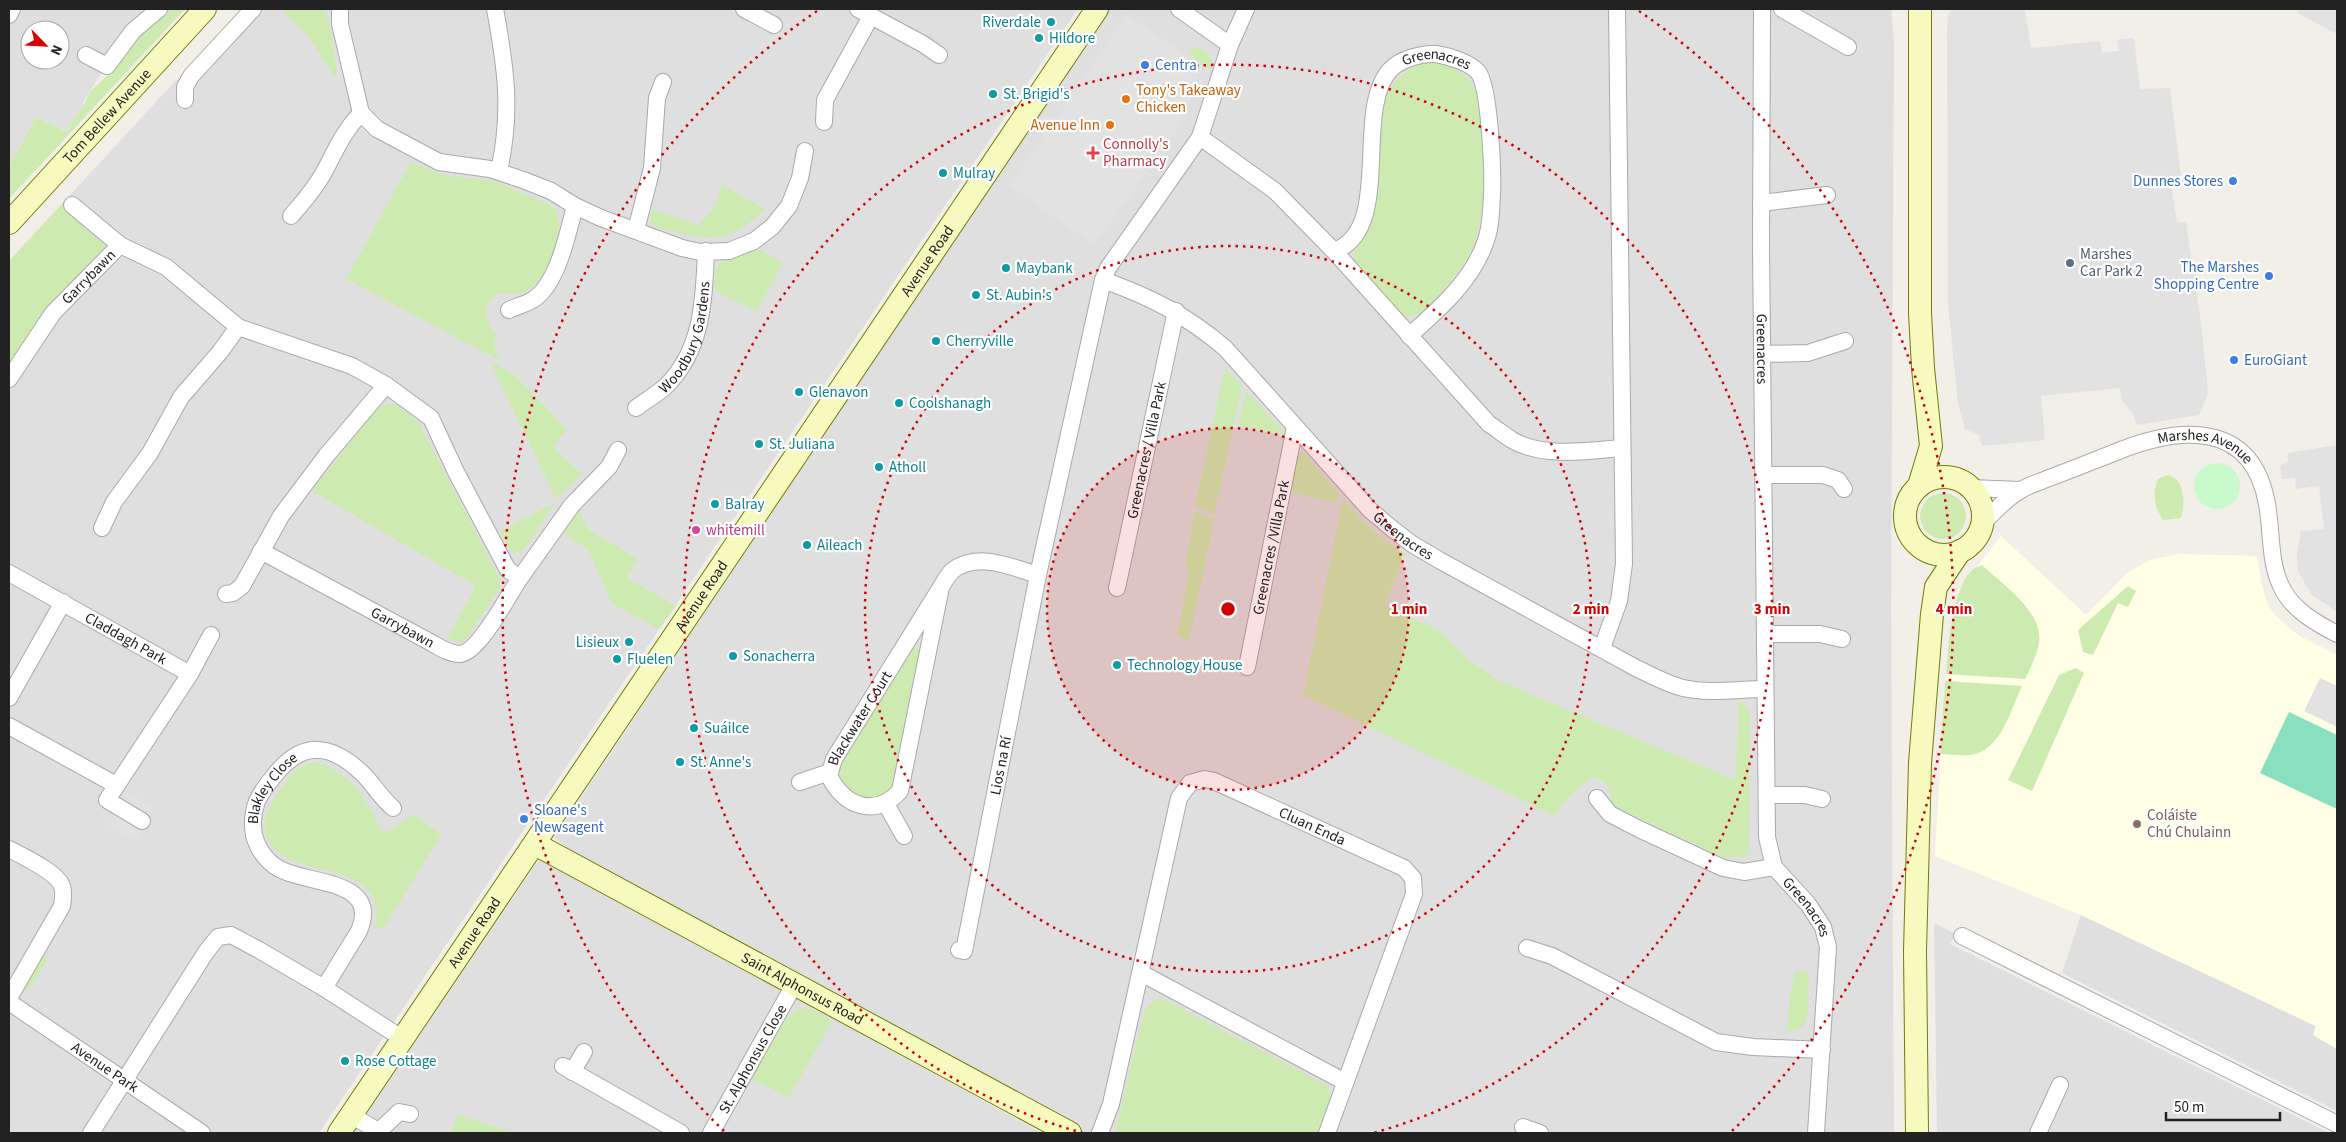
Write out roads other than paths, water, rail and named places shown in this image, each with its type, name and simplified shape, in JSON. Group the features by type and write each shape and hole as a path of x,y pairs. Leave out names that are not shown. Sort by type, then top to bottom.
{"street":[{"path":"9,15 12,9"},
{"path":"86,54 107,66 133,32 159,9"},
{"name":"Tom Bellew Avenue","path":"9,222 206,9"},
{"path":"185,100 185,87 191,76 253,9"},
{"path":"340,9 340,24 361,113 377,129 439,162 499,171 551,190 575,206 682,248 706,251 729,250 754,240 772,227 789,206 800,178 805,151"},
{"path":"494,9 508,90 506,140 499,171"},
{"name":"Avenue Road","path":"339,1133 1097,9"},
{"path":"1178,9 1230,45"},
{"path":"1038,575 1103,280 1108,268 1200,138 1230,45 1246,9"},
{"path":"1602,648 1618,601 1624,564 1616,9"},
{"name":"Greenacres","path":"1762,9 1761,203 1767,837 1774,866 1808,904 1825,934 1828,947 1816,1133"},
{"path":"1782,9 1848,47"},
{"path":"1921,10 1920,313 1923,368 1931,446 1919,486 1906,504 1905,519 1913,540 1925,550 1939,554 1960,551"},
{"path":"752,11 774,25"},
{"path":"824,122 825,100 864,12 923,44 939,55"},
{"name":"Greenacres","path":"1334,251 1346,247 1354,239 1363,219 1370,172 1374,102 1380,82 1392,68 1411,58 1428,54 1456,60 1478,72 1484,84 1492,149 1491,223 1486,243 1468,275 1439,309 1409,336"},
{"path":"636,230 652,168 657,98 663,82"},
{"path":"291,216 309,196 323,174 341,136 361,113"},
{"path":"1200,138 1275,191 1334,251 1490,424 1513,441 1534,448 1556,450 1621,448"},
{"path":"1761,203 1827,195"},
{"path":"72,205 120,245"},
{"path":"509,310 536,298 547,282 559,260 575,206"},
{"name":"Garrybawn","path":"9,379 53,313 120,245 166,267 238,326 352,366 386,385 432,418 456,472 508,570 520,578"},
{"name":"Woodbury Gardens","path":"636,408 667,385 690,351 700,321 706,251"},
{"name":"Greenacres","path":"1103,280 1146,296 1176,311 1199,326 1225,348 1370,510 1412,544 1636,668 1682,688 1704,690 1766,689"},
{"name":"Greenacres / Villa Park","path":"1117,588 1176,311"},
{"path":"102,528 114,502 150,453 181,397 220,352 238,326"},
{"path":"1763,354 1808,353 1845,341"},
{"path":"226,594 233,593 242,586 281,516 326,456 386,385"},
{"name":"Greenacres /Villa Park","path":"1247,667 1295,427"},
{"name":"Marshes Avenue","path":"1981,525 2020,490 2126,448 2164,438 2194,434 2223,440 2250,460 2263,484 2274,565 2280,586 2290,601 2300,610 2337,634"},
{"path":"1931,446 1962,483 1976,494 1982,509 1981,525 1971,543 1960,551 1936,587"},
{"name":"Garrybawn","path":"261,551 430,642 450,652 461,654 470,650 479,641 567,511 609,466 618,450"},
{"path":"1764,475 1822,475 1838,480 1844,490"},
{"path":"1919,486 1934,478 1962,483"},
{"name":"Marshes Avenue","path":"1962,483 2020,490"},
{"path":"1917,1133 1915,999 1918,805 1932,614 1936,587 1925,550"},
{"name":"Blackwater Court","path":"941,587 900,791 886,804 869,807 848,799 834,786 829,776 834,760 941,587 952,571 968,563 980,561 1038,575"},
{"name":"Claddagh Park","path":"9,573 190,674"},
{"name":"Lios na Rí","path":"959,950 964,951 1038,575"},
{"path":"9,698 63,602"},
{"path":"1765,634 1820,634 1842,639"},
{"path":"142,821 107,800 190,674 211,635"},
{"path":"9,726 116,785"},
{"name":"Blakley Close","path":"324,988 360,931 363,923 361,906 356,896 346,888 285,872 265,858 257,846 252,824 257,802 286,761 300,751 320,749 344,759 364,775 379,797 393,808"},
{"path":"800,782 830,772"},
{"name":"Cluan Enda","path":"1100,1133 1111,1104 1179,798 1183,790 1196,781 1205,779 1214,781 1404,868 1413,878 1414,894 1327,1133"},
{"path":"1767,795 1805,795 1822,799"},
{"path":"1597,798 1610,814 1723,868 1744,872 1774,866"},
{"path":"886,804 904,836"},
{"name":"Saint Alphonsus Road","path":"535,844 1070,1133"},
{"path":"9,849 52,875 62,885 63,896 62,906 9,998"},
{"path":"91,1133 218,936 231,935 324,988 403,1039"},
{"path":"1962,936 2337,1124"},
{"path":"1527,948 1552,956 1716,1042 1752,1047 1822,1050"},
{"path":"1140,973 1345,1082"},
{"name":"St. Alphonsus Close","path":"711,1133 794,985"},
{"name":"Avenue Park","path":"9,1002 202,1133"},
{"path":"584,1052 568,1069 681,1133"},
{"path":"2038,1133 2060,1084"},
{"path":"351,1115 378,1132 399,1112 410,1114"},
{"path":"1523,1127 1540,1133"}],"place":[{"name":"Riverdale","path":"1051,22"},
{"name":"Hildore","path":"1039,38"},
{"name":"Centra","path":"1145,65"},
{"name":"St. Brigid's","path":"993,94"},
{"name":"Tony's Takeaway Chicken","path":"1126,99"},
{"name":"Avenue Inn","path":"1110,125"},
{"name":"Connolly's Pharmacy","path":"1093,153"},
{"name":"Mulray","path":"943,173"},
{"name":"Dunnes Stores","path":"2233,181"},
{"name":"Marshes Car Park 2","path":"2070,263"},
{"name":"Maybank","path":"1006,268"},
{"name":"The Marshes Shopping Centre","path":"2269,276"},
{"name":"St. Aubin's","path":"976,295"},
{"name":"Cherryville","path":"936,341"},
{"name":"EuroGiant","path":"2234,360"},
{"name":"Glenavon","path":"799,392"},
{"name":"Coolshanagh","path":"899,403"},
{"name":"St. Juliana","path":"759,444"},
{"name":"Atholl","path":"879,467"},
{"name":"Balray","path":"715,504"},
{"name":"whitemill","path":"696,530"},
{"name":"Aileach","path":"807,545"},
{"name":"Lisieux","path":"629,642"},
{"name":"Sonacherra","path":"733,656"},
{"name":"Fluelen","path":"617,659"},
{"name":"Technology House","path":"1117,665"},
{"name":"Suáilce","path":"694,728"},
{"name":"St. Anne's","path":"680,762"},
{"name":"Sloane's Newsagent","path":"524,819"},
{"name":"Coláiste Chú Chulainn","path":"2137,824"},
{"name":"Rose Cottage","path":"345,1061"}]}
